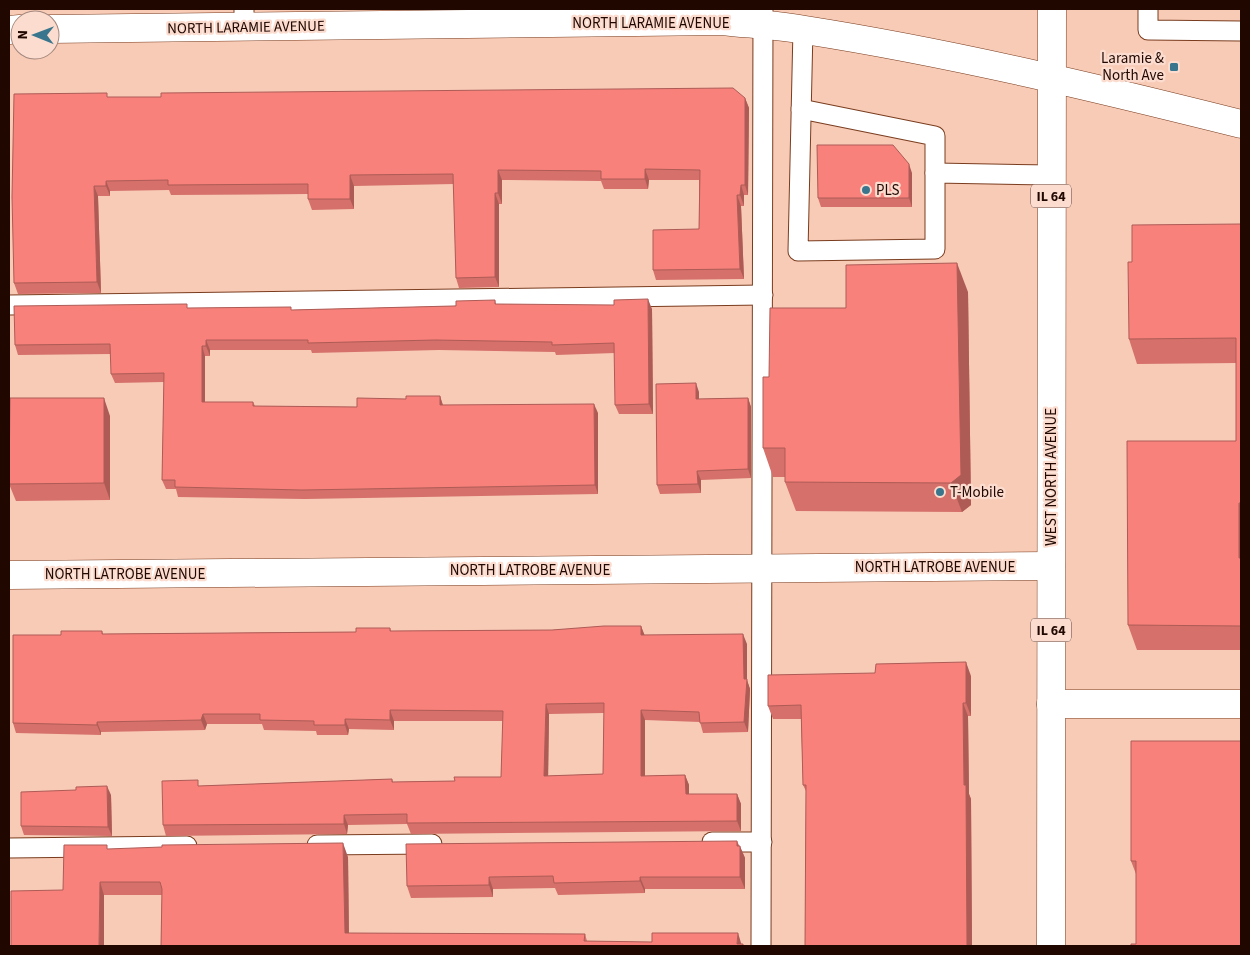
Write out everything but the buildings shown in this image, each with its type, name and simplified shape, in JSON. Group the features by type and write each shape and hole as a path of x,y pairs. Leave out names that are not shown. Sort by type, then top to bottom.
{"street":[{"name":"WEST NORTH AVENUE","path":"1051,946 1052,9"},
{"name":"NORTH LARAMIE AVENUE","path":"60,28 244,18 512,16 722,21 763,17 803,29 1052,78 1241,124"},
{"name":"NORTH LATROBE AVENUE","path":"9,575 1051,566"},
{"path":"1051,704 1241,704"}],"lane":[{"path":"1148,9 1148,30 1241,31"},
{"path":"761,946 763,17"},
{"path":"801,109 935,136 935,249 798,251 801,109 803,29"},
{"path":"935,172 1051,174"},
{"path":"9,305 763,295"},
{"path":"692,842 762,842"},
{"path":"296,846 454,844"},
{"path":"9,848 207,846"}],"place":[{"name":"Laramie & North Ave","path":"1174,67"},
{"name":"PLS","path":"866,190"},
{"name":"T-Mobile","path":"940,492"}]}
